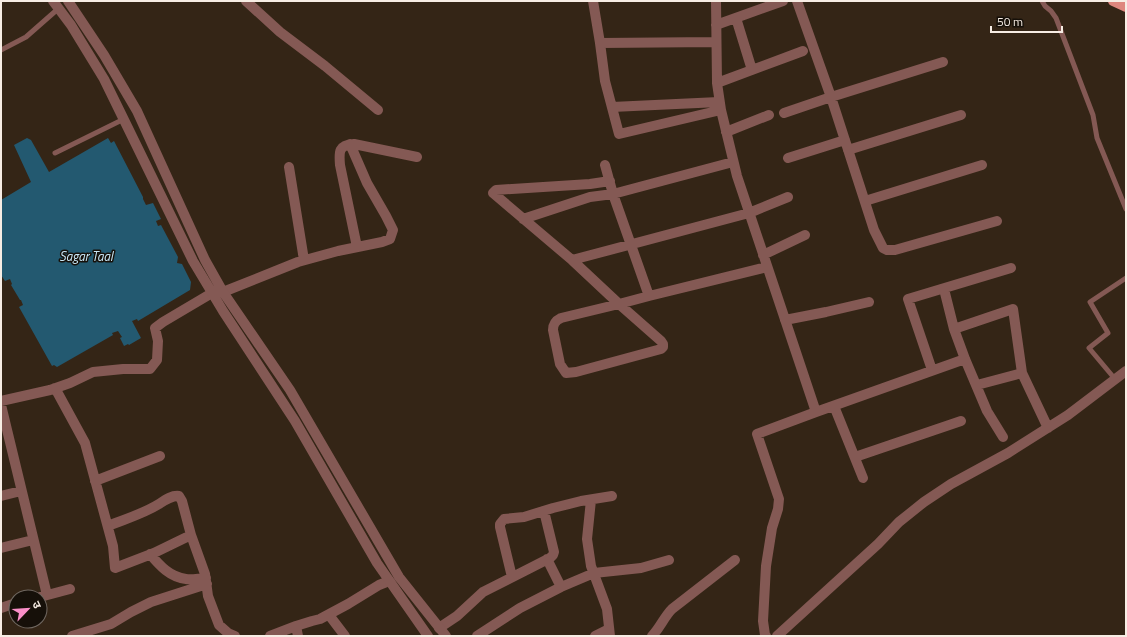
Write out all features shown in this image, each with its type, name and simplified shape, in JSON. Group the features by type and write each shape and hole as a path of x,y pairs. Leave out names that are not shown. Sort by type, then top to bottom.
{"main road":[{"path":"1113,1 1126,7"}],"street":[{"path":"68,1 104,55 137,111 205,260 223,292 290,390 399,577 446,636"},
{"path":"246,1 280,32 325,66 378,110"},
{"path":"593,1 605,80 619,134 720,106"},
{"path":"716,1 717,84 720,106 733,162 816,412"},
{"path":"716,25 783,1"},
{"path":"796,1 831,97 874,230 883,248 887,250 895,250 997,220"},
{"path":"56,5 104,79 193,261 223,311 295,421 377,563 428,636"},
{"path":"736,18 752,70"},
{"path":"600,43 716,42"},
{"path":"717,84 802,51"},
{"path":"784,113 943,62"},
{"path":"612,107 720,106"},
{"path":"848,150 961,114"},
{"path":"726,132 769,116"},
{"path":"788,158 844,140"},
{"path":"357,247 340,165 340,155 342,149 347,144 354,144 417,157"},
{"path":"223,292 304,260 390,239 393,230 367,183 350,144"},
{"path":"523,219 590,197 613,194 733,162"},
{"path":"605,165 613,194 649,296"},
{"path":"865,201 982,165"},
{"path":"289,167 304,260"},
{"path":"610,181 590,184 496,190 493,193 572,260 620,304 661,341 663,344 661,349 569,374 566,373 560,364 553,330 553,325 556,320 560,318 620,304 767,267"},
{"path":"572,260 749,213 788,197"},
{"path":"763,255 805,235"},
{"path":"932,370 908,299 1011,268"},
{"path":"944,288 954,329 965,359 988,411 1003,437"},
{"path":"1,401 55,388 70,383 93,372 123,369 150,369 157,360 158,342 155,328 212,293"},
{"path":"785,320 869,302"},
{"path":"954,329 1013,309 1022,373 1048,428"},
{"path":"766,636 763,621 766,566 772,528 778,509 779,499 757,434 965,359"},
{"path":"777,636 878,544 899,522 924,502 1068,415 1126,370"},
{"path":"977,385 1022,373"},
{"path":"55,388 85,443 113,546 115,568 191,535"},
{"path":"1,404 33,540 42,589"},
{"path":"834,406 863,478"},
{"path":"855,457 961,421"},
{"path":"1,449 11,447"},
{"path":"95,481 160,456"},
{"path":"1,496 21,492"},
{"path":"108,526 149,510 175,496 179,496 182,501 206,581 208,596 219,625 230,635"},
{"path":"512,577 500,527 500,524 504,519 524,517 612,496"},
{"path":"591,500 587,539 591,566 607,608 610,633 595,636"},
{"path":"439,628 457,616 483,592 553,555 554,552 544,511"},
{"path":"1,548 33,540"},
{"path":"150,554 158,564 170,574 186,579 206,581"},
{"path":"547,559 561,588"},
{"path":"477,636 520,608 594,573 641,568 669,560"},
{"path":"652,636 672,609 735,560"},
{"path":"72,636 111,624 151,602 206,581"},
{"path":"270,636 297,631 312,621 320,619 379,585 390,581"},
{"path":"48,595 70,589"},
{"path":"329,614 345,636"}],"lane":[{"path":"1042,1 1056,18 1093,115 1096,138 1126,209"},
{"path":"1,50 26,37 56,5"},
{"path":"55,153 124,119"},
{"path":"1115,379 1089,348 1108,333 1090,302 1126,278"}],"water":[{"name":"Sagar Taal","path":"27,138 31,140 49,172 108,138 111,143 114,141 146,205 153,203 161,219 156,221 158,226 161,225 178,257 177,263 182,264 191,282 190,290 138,321 137,319 132,321 141,338 129,345 124,346 120,338 122,337 118,331 112,333 113,335 57,367 54,365 52,366 19,307 23,305 11,285 10,279 5,281 1,275 1,200 31,182 14,145"}]}
